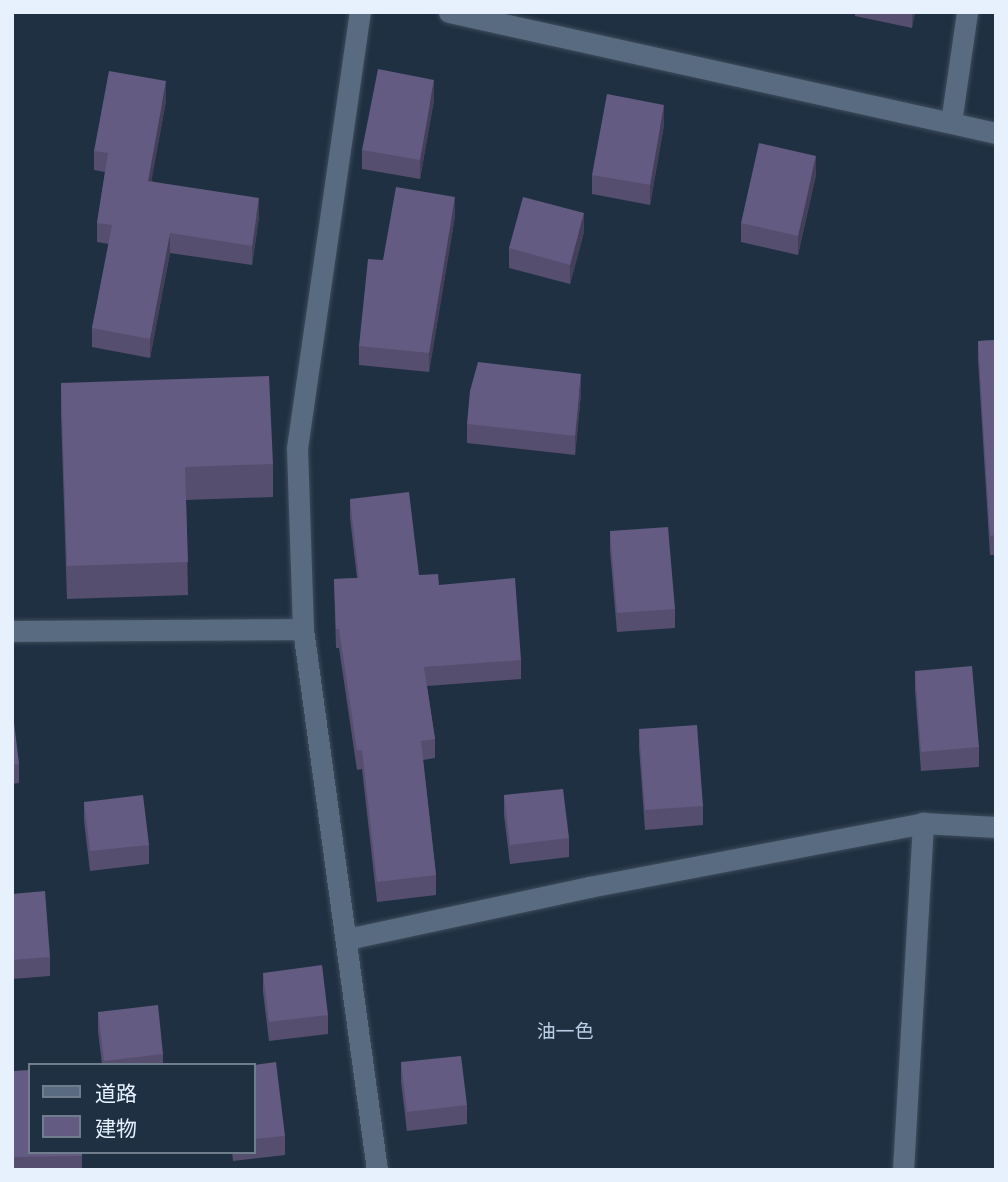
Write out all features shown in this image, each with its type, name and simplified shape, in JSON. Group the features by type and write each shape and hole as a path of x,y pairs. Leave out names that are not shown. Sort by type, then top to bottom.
{"street":[{"path":"360,12 297,448 303,629 377,1170"},
{"path":"449,12 996,133"},
{"path":"951,122 967,12"},
{"path":"12,631 303,629"},
{"path":"347,939 589,887 923,823 996,827"},
{"path":"903,1170 923,823"}],"building":[{"path":"378,69 434,80 420,160 362,150"},
{"path":"109,71 166,81 148,181 259,198 252,246 170,233 150,339 92,328 112,225 97,223 108,153 94,151"},
{"path":"607,94 664,105 650,185 592,175"},
{"path":"759,143 816,156 798,236 741,223"},
{"path":"396,187 455,197 429,353 359,346 368,259 383,260"},
{"path":"523,197 584,213 570,265 509,248"},
{"path":"996,340 996,535 990,536 978,341"},
{"path":"478,362 581,374 575,436 467,424 470,391"},
{"path":"269,376 273,464 185,467 188,562 67,566 61,383"},
{"path":"409,492 419,575 438,574 439,585 515,578 521,660 424,667 435,739 421,741 436,875 377,882 362,750 357,750 339,629 336,629 334,579 359,578 350,499"},
{"path":"668,527 675,609 617,613 610,531"},
{"path":"972,666 979,747 921,752 915,671"},
{"path":"12,715 19,764 12,765"},
{"path":"697,725 703,806 645,810 639,729"},
{"path":"563,789 569,838 510,845 504,795"},
{"path":"143,795 149,845 90,851 84,802"},
{"path":"45,891 50,957 12,960 12,894"},
{"path":"322,965 328,1015 269,1022 263,973"},
{"path":"158,1005 163,1054 104,1061 98,1012"},
{"path":"461,1056 467,1105 407,1112 401,1062"},
{"path":"276,1062 285,1136 256,1139 256,1065"},
{"path":"28,1070 28,1154 82,1156 12,1157 12,1071"}],"district":[{"name":"油一色","path":"565,1032"}]}
